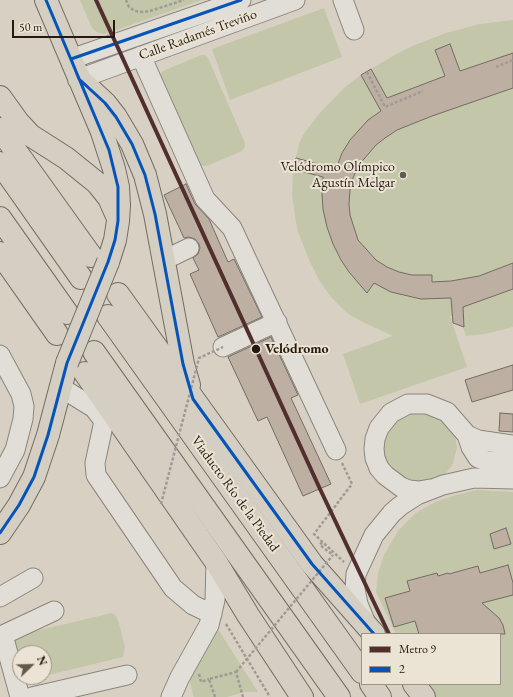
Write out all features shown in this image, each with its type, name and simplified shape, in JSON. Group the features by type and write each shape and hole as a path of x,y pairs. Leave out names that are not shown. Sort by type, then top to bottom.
{"main road":[{"path":"0,533 19,505 34,476 48,435 60,387 76,368 100,259 115,240 118,221 118,187 102,132 46,0"},
{"path":"75,69 116,117 132,144 145,174 151,194 183,364 193,399"},
{"path":"0,96 18,122 30,135 66,158 96,183 109,198 118,221"},
{"path":"0,129 100,259"},
{"path":"0,163 81,278"},
{"path":"0,218 67,313"},
{"path":"0,253 57,334"},
{"name":"Viaducto Río de la Piedad","path":"118,294 312,564 372,631"},
{"name":"Viaducto Río de la Piedad","path":"108,316 361,671"},
{"path":"94,352 339,697"},
{"path":"76,368 216,562 302,697"},
{"path":"372,685 380,697"},
{"path":"415,685 424,697"}],"street":[{"name":"Calle Radamés Treviño","path":"75,69 241,0"},
{"name":"Calle Radamés Treviño","path":"75,69 140,56 294,0"},
{"path":"343,0 354,30"},
{"path":"140,56 205,199 232,228 336,450"},
{"path":"164,260 189,248"},
{"path":"223,347 277,322"},
{"path":"0,354 21,394 24,406 23,419 15,450 10,462 0,478"},
{"path":"60,387 94,408 104,421 95,463 96,475 173,588 193,605 218,617"},
{"path":"513,463 487,461 478,458 471,447 467,435 447,412 427,404 408,404 391,413 384,421 375,439 374,454 379,468 393,482 409,490 419,491 430,489 470,478 513,480"},
{"path":"467,435 478,440 513,445"},
{"path":"372,631 358,604 354,589 356,574 368,544 382,523 400,506 430,489"},
{"path":"171,697 180,677 204,636 218,617 216,562"},
{"path":"0,597 33,578"},
{"path":"54,611 1,631 32,697 128,675"},
{"path":"0,674 6,697"},
{"path":"180,677 184,697"}],"path":[{"path":"126,0 129,7 143,12 184,0"},
{"path":"496,67 513,60"},
{"path":"367,72 385,107 423,91"},
{"path":"161,504 199,358 223,347"},
{"path":"336,450 352,484 314,534 356,574"},
{"path":"201,682 236,672 333,555 320,545 322,542"},
{"path":"218,617 270,697"},
{"path":"236,672 242,697"},
{"path":"209,679 215,697"}],"green space":[{"path":"80,0 202,0 105,34 99,33 91,26"},
{"path":"324,8 342,57 230,100 212,49"},
{"name":"Velódromo Olímpico Agustín Melgar","path":"513,20 513,327 485,334 466,336 463,327 453,323 452,316 450,316 467,367 360,404 343,354 393,336 350,315 343,309 331,297 319,280 310,262 297,229 292,195 293,169 299,144 303,135 318,115 344,88 361,75 393,56 412,46 446,33 480,24"},
{"path":"201,55 205,55 208,58 245,143 245,147 242,151 207,166 203,166 198,163 160,75 163,71"},
{"path":"436,413 454,431 457,447 453,464 443,477 436,481 412,483 404,481 387,464 384,456 383,448 386,432 402,414"},
{"path":"477,490 513,492 513,697 430,697 424,685 501,685 501,633 396,633 376,592 378,573 384,555 398,531 416,513 435,502"},
{"path":"112,613 116,616 119,623 125,647 123,657 52,674 52,645 12,645 12,649 11,645 14,636"},
{"path":"218,629 258,692 244,692 227,697 194,697 190,682 191,673 214,630"}],"building":[{"path":"450,44 460,71 513,53 513,88 432,116 397,130 385,138 376,145 358,166 350,190 349,204 350,215 358,240 376,260 399,272 412,275 432,275 432,282 451,281 479,276 513,263 513,289 463,307 464,327 453,323 451,298 421,299 391,292 374,283 367,293 349,272 333,244 323,209 323,177 293,169 296,158 336,169 342,153 350,140 368,120 381,111 361,75 371,69 387,98 445,76 435,50"},
{"path":"186,184 195,204 209,219 228,262 234,259 262,317 218,337 190,274 199,270 193,258 198,254 200,248 199,244 195,239 189,237 184,238 164,195"},
{"path":"271,337 298,395 291,398 331,484 303,496 267,417 258,421 228,357"},
{"path":"513,365 513,390 472,402 465,380"},
{"path":"500,413 513,414 513,432 499,431"},
{"path":"506,528 511,544 494,549 490,534"},
{"path":"508,565 513,583 513,595 482,603 499,618 503,625 505,634 419,633 415,621 394,627 385,598 410,591 407,581 437,573 438,576 449,574 478,566 480,573"}],"metro line":[{"name":"9","path":"96,0 320,489 389,633"}],"transit line":[{"name":"2","path":"0,533 19,505 34,477 48,435 67,363 108,262 115,240 118,221 118,187 109,150 46,0"},
{"name":"2","path":"71,59 241,0"},
{"name":"2","path":"71,59 79,79 105,103 116,117 132,144 145,175 155,214 183,364 193,399 312,564 373,633"}],"place":[{"name":"Velódromo Olímpico Agustín Melgar","path":"403,175"},
{"name":"Velódromo","path":"256,349"}]}
